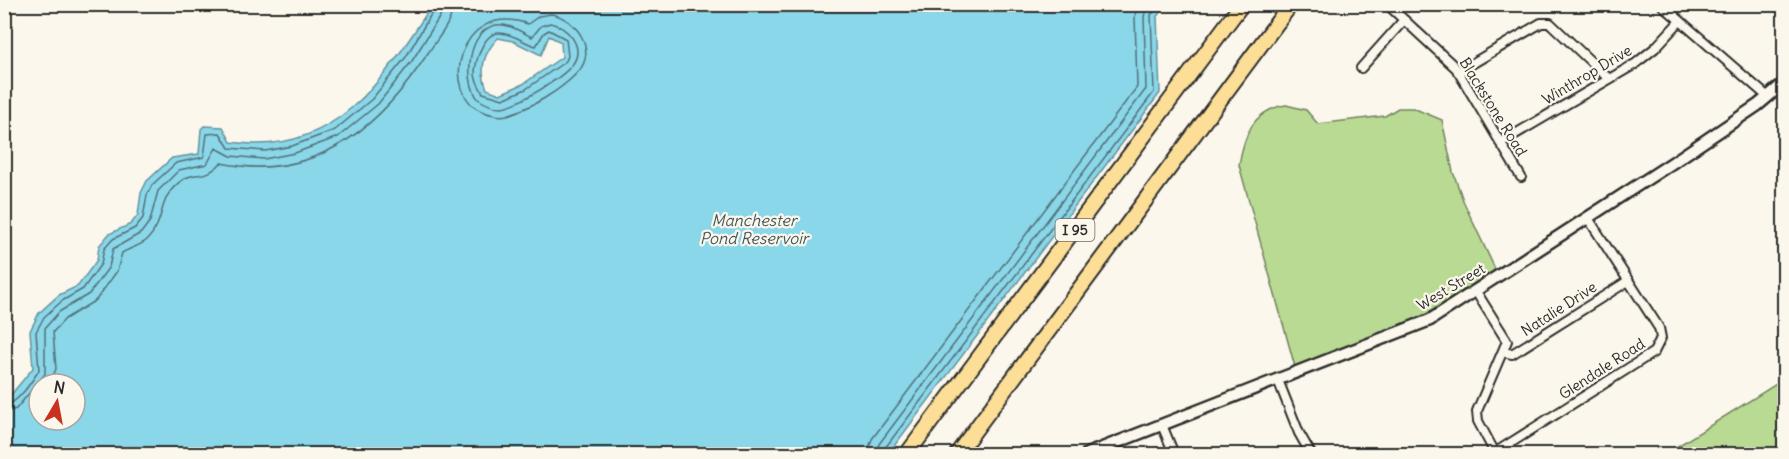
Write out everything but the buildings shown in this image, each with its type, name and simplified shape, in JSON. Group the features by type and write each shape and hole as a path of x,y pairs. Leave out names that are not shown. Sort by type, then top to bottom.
{"highway":[{"name":"I 95","path":"907,454 1242,4"},
{"name":"I 95","path":"957,454 1291,4"}],"main road":[{"name":"West Street","path":"1087,454 1100,452 1162,425 1430,320 1768,98 1785,83"}],"street":[{"name":"Blackstone Road","path":"1387,4 1458,72 1521,177"},
{"path":"1661,4 1768,98"},
{"path":"1361,68 1403,21"},
{"name":"Winthrop Drive","path":"1500,143 1635,64 1655,48 1680,21"},
{"path":"1458,72 1541,23 1550,23 1608,78"},
{"name":"Glendale Road","path":"1494,454 1654,352 1661,338 1659,328 1588,218"},
{"name":"Natalie Drive","path":"1504,352 1512,354 1628,281"},
{"path":"1475,290 1507,341 1476,411 1478,421 1494,454"},
{"path":"1278,380 1299,433 1311,454"},
{"path":"1162,425 1174,454"}],"green space":[{"path":"1286,105 1306,110 1318,124 1385,116 1398,108 1413,108 1442,120 1453,172 1464,203 1496,271 1434,313 1295,367 1239,165 1247,134 1258,118 1265,112"},
{"path":"1784,379 1784,454 1665,454"}],"water":[{"name":"Manchester Pond Reservoir","path":"432,4 1168,5 1157,16 1160,93 888,454 5,454 5,402 27,375 27,432 87,432 87,372 30,372 33,368 30,331 39,313 59,295 78,286 97,260 99,246 109,234 131,224 138,215 141,193 147,181 172,158 199,154 201,129 204,126 223,127 231,142 267,144 299,138 327,126 351,108 374,86 394,61","holes":["549,36 561,42 562,57 523,84 500,94 487,89 483,75 484,62 498,38 513,41 541,55"]}]}
